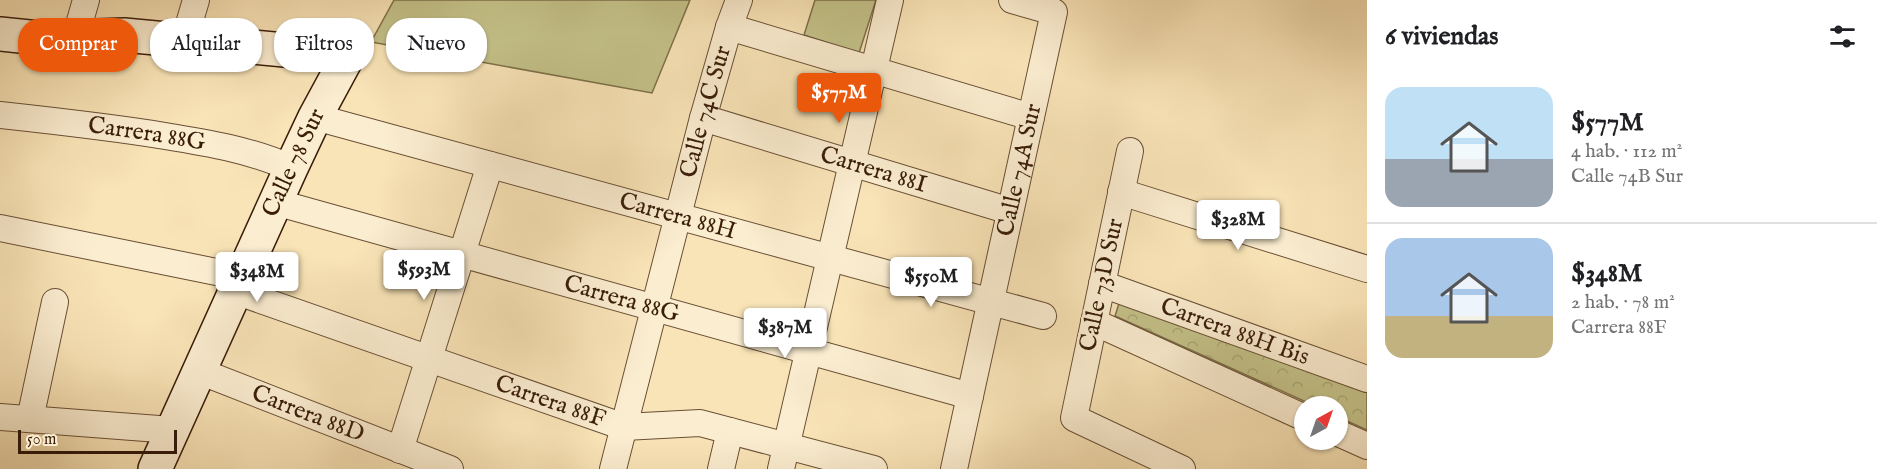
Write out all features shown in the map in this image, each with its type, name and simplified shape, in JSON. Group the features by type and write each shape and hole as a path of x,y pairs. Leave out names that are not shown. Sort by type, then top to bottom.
{"street":[{"path":"81,18 86,0"},
{"path":"191,18 196,0"},
{"name":"Calle 74C Sur","path":"613,469 703,118 739,0"},
{"path":"784,457 891,0"},
{"name":"Calle 74A Sur","path":"954,469 1054,12 1012,0"},
{"path":"729,27 1031,117"},
{"path":"0,34 18,36"},
{"name":"Calle 78 Sur","path":"155,469 275,202 315,117 348,56 262,48"},
{"name":"Carrera 88G","path":"0,115 104,126 212,143 273,160 291,168"},
{"name":"Carrera 88H","path":"315,117 1042,316"},
{"name":"Carrera 88I","path":"703,118 1010,211"},
{"name":"Calle 73D Sur","path":"1130,152 1074,418 1182,469"},
{"path":"400,450 490,165"},
{"path":"1121,192 1367,269"},
{"name":"Carrera 88G","path":"275,202 970,396"},
{"name":"Carrera 88F","path":"0,228 238,284 429,359 624,427 700,423 730,431 784,457 874,469"},
{"name":"Carrera 88H Bis","path":"1102,284 1367,380"},
{"path":"30,419 55,302"},
{"path":"1094,322 1294,413"},
{"name":"Carrera 88D","path":"199,371 450,469"},
{"path":"0,417 172,430"},
{"path":"721,469 730,431"},
{"path":"1348,437 1367,446"}],"green space":[{"path":"394,0 690,0 652,93 487,63 487,18 386,18 386,45 374,43 374,37"},
{"path":"815,0 876,0 859,53 804,35"},
{"path":"1121,297 1367,387 1367,430 1348,421 1348,396 1294,397 1115,316"}]}
